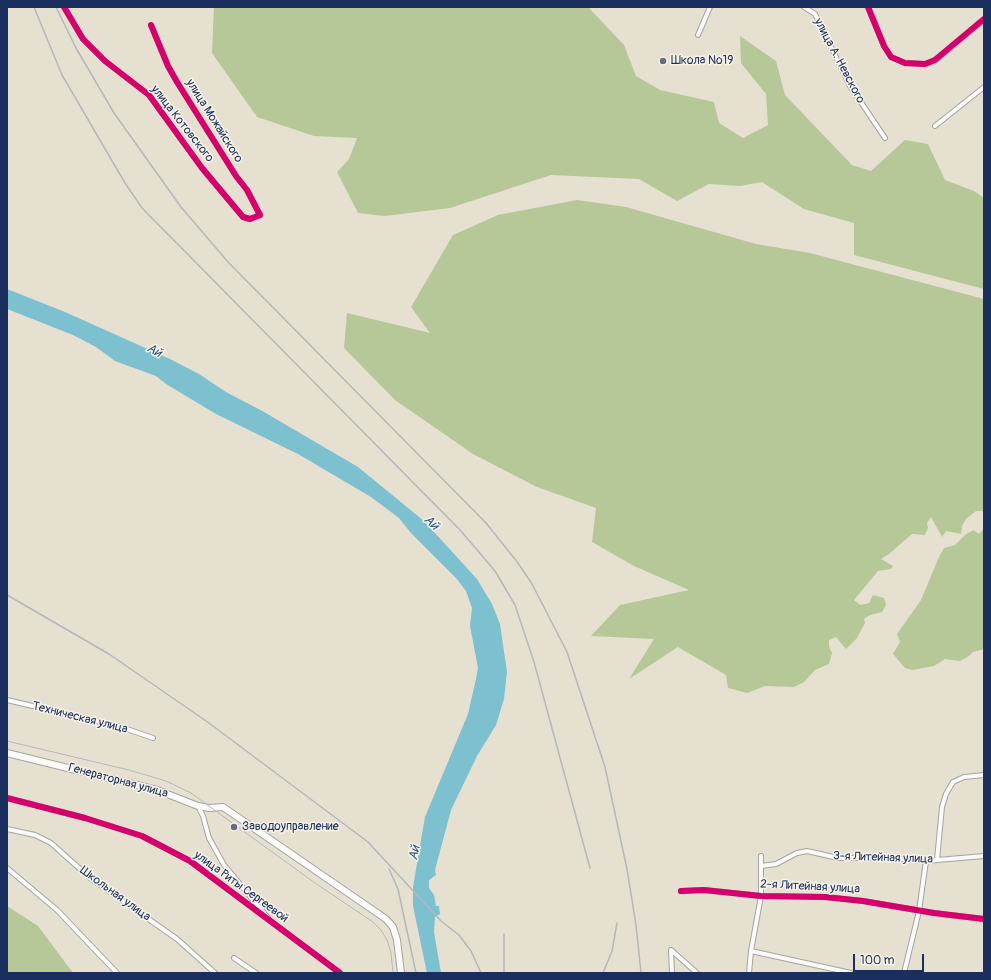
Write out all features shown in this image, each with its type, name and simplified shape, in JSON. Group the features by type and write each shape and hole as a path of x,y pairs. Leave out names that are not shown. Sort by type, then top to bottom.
{"main road":[{"name":"Генераторная улица","path":"7,753 157,790 198,806 209,808 223,807 386,919 393,927 397,940 401,973"}],"street":[{"name":"улица Котовского","path":"64,7 83,39 105,61 149,95 202,168 243,217 250,219"},
{"path":"698,35 710,7"},
{"name":"улица А. Невского","path":"804,7 815,14 850,86 886,138"},
{"path":"870,8 884,46 891,57 905,63 924,64 935,60 984,19"},
{"name":"улица Можайского","path":"151,25 168,66 177,82 236,176 247,190 260,215 250,219"},
{"path":"935,126 984,87"},
{"name":"Техническая улица","path":"7,700 118,726 153,738"},
{"path":"937,860 942,807 946,794 953,782 964,777 984,775"},
{"name":"улица Риты Сергеевой","path":"7,798 85,818 142,836 190,862 340,973"},
{"path":"198,806 203,816 209,838 224,865 275,925"},
{"name":"Школьная улица","path":"7,829 35,835 52,844 90,878 177,939 215,973"},
{"name":"3-я Литейная улица","path":"761,866 776,864 797,853 807,851 838,858 886,858 926,861 984,856"},
{"path":"749,973 751,951 761,896 761,856"},
{"path":"904,973 919,911 926,861"},
{"path":"7,868 57,910 117,973"},
{"name":"2-я Литейная улица","path":"681,891 704,890 761,896 825,897 863,900 919,911 984,919"},
{"path":"672,973 671,950 697,973"},
{"path":"751,951 851,973"},
{"path":"234,958 256,973"}],"green space":[{"path":"214,7 588,7 624,45 636,76 660,90 714,102 719,123 743,138 768,125 766,94 741,63 740,36 776,61 785,95 852,165 871,171 905,140 928,144 945,180 974,191 984,198 984,289 854,255 854,223 804,209 762,182 740,186 709,184 677,201 639,179 551,175 450,208 385,216 358,213 337,172 349,159 357,138 314,136 257,117 212,53"},
{"path":"577,200 626,207 756,244 810,253 984,299 984,511 976,511 966,519 962,526 961,534 946,531 942,537 931,517 927,523 928,528 925,535 912,534 881,559 893,566 891,569 878,571 854,600 860,605 869,603 873,595 884,598 886,605 882,612 870,615 864,619 865,623 857,638 846,649 836,637 829,640 829,646 832,653 829,664 815,670 804,682 794,687 765,686 747,693 728,688 726,675 678,647 629,679 654,639 591,636 620,605 689,590 634,566 592,542 596,508 537,487 473,454 395,400 344,348 347,313 430,333 411,307 453,235 498,215"},
{"path":"984,528 984,649 973,652 960,661 945,659 934,666 912,670 905,668 893,654 900,642 897,634 921,600 944,548 955,545 965,535 973,530 979,534"},
{"path":"7,906 38,926 73,973 7,973"}],"water":[{"path":"7,289 65,312 170,359 199,374 226,392 264,412 358,467 424,521 477,579 492,604 500,624 507,672 504,699 496,725 477,756 451,810 435,870 436,875 429,880 429,888 434,895 436,906 439,906 440,914 435,917 434,932 441,973 427,973 413,906 413,887 425,817 468,714 478,668 470,626 472,608 466,591 456,578 411,533 399,518 371,497 298,454 216,414 166,384 156,376 115,361 96,347 73,335 7,309"}],"tram line":[{"path":"7,741 129,770 166,781 191,793 315,883 373,922 381,930 387,940 391,953 393,973"}],"railway":[{"path":"34,7 62,75 125,183 142,208 461,531 495,571 515,605 534,662 590,868"},
{"path":"56,7 76,48 114,113 181,207 228,262 486,523 518,563 532,584 567,652 605,767 627,869 636,925 641,973"},
{"path":"7,595 109,654 209,723 368,842 441,921 459,935 471,951 481,973"},
{"path":"389,869 398,889 416,973"},
{"path":"603,973 612,951 617,923"},
{"path":"504,934 504,973"}],"cycle path":[{"path":"64,7 83,39 105,61 149,95 202,168 243,217 250,219 260,215 247,190 236,176 177,82 168,66 151,25"},
{"path":"868,7 884,46 891,57 905,63 925,64 935,60 984,19"},
{"path":"7,798 85,818 142,836 190,861 340,973"},
{"path":"681,891 704,890 761,896 825,897 863,901 934,913 984,919"}],"place":[{"name":"Школа №19","path":"663,61"},
{"name":"Заводоуправление","path":"234,827"}],"water label":[{"name":"Ай","path":"154,351"},
{"name":"Ай","path":"431,523"},
{"name":"Ай","path":"415,853"}]}
